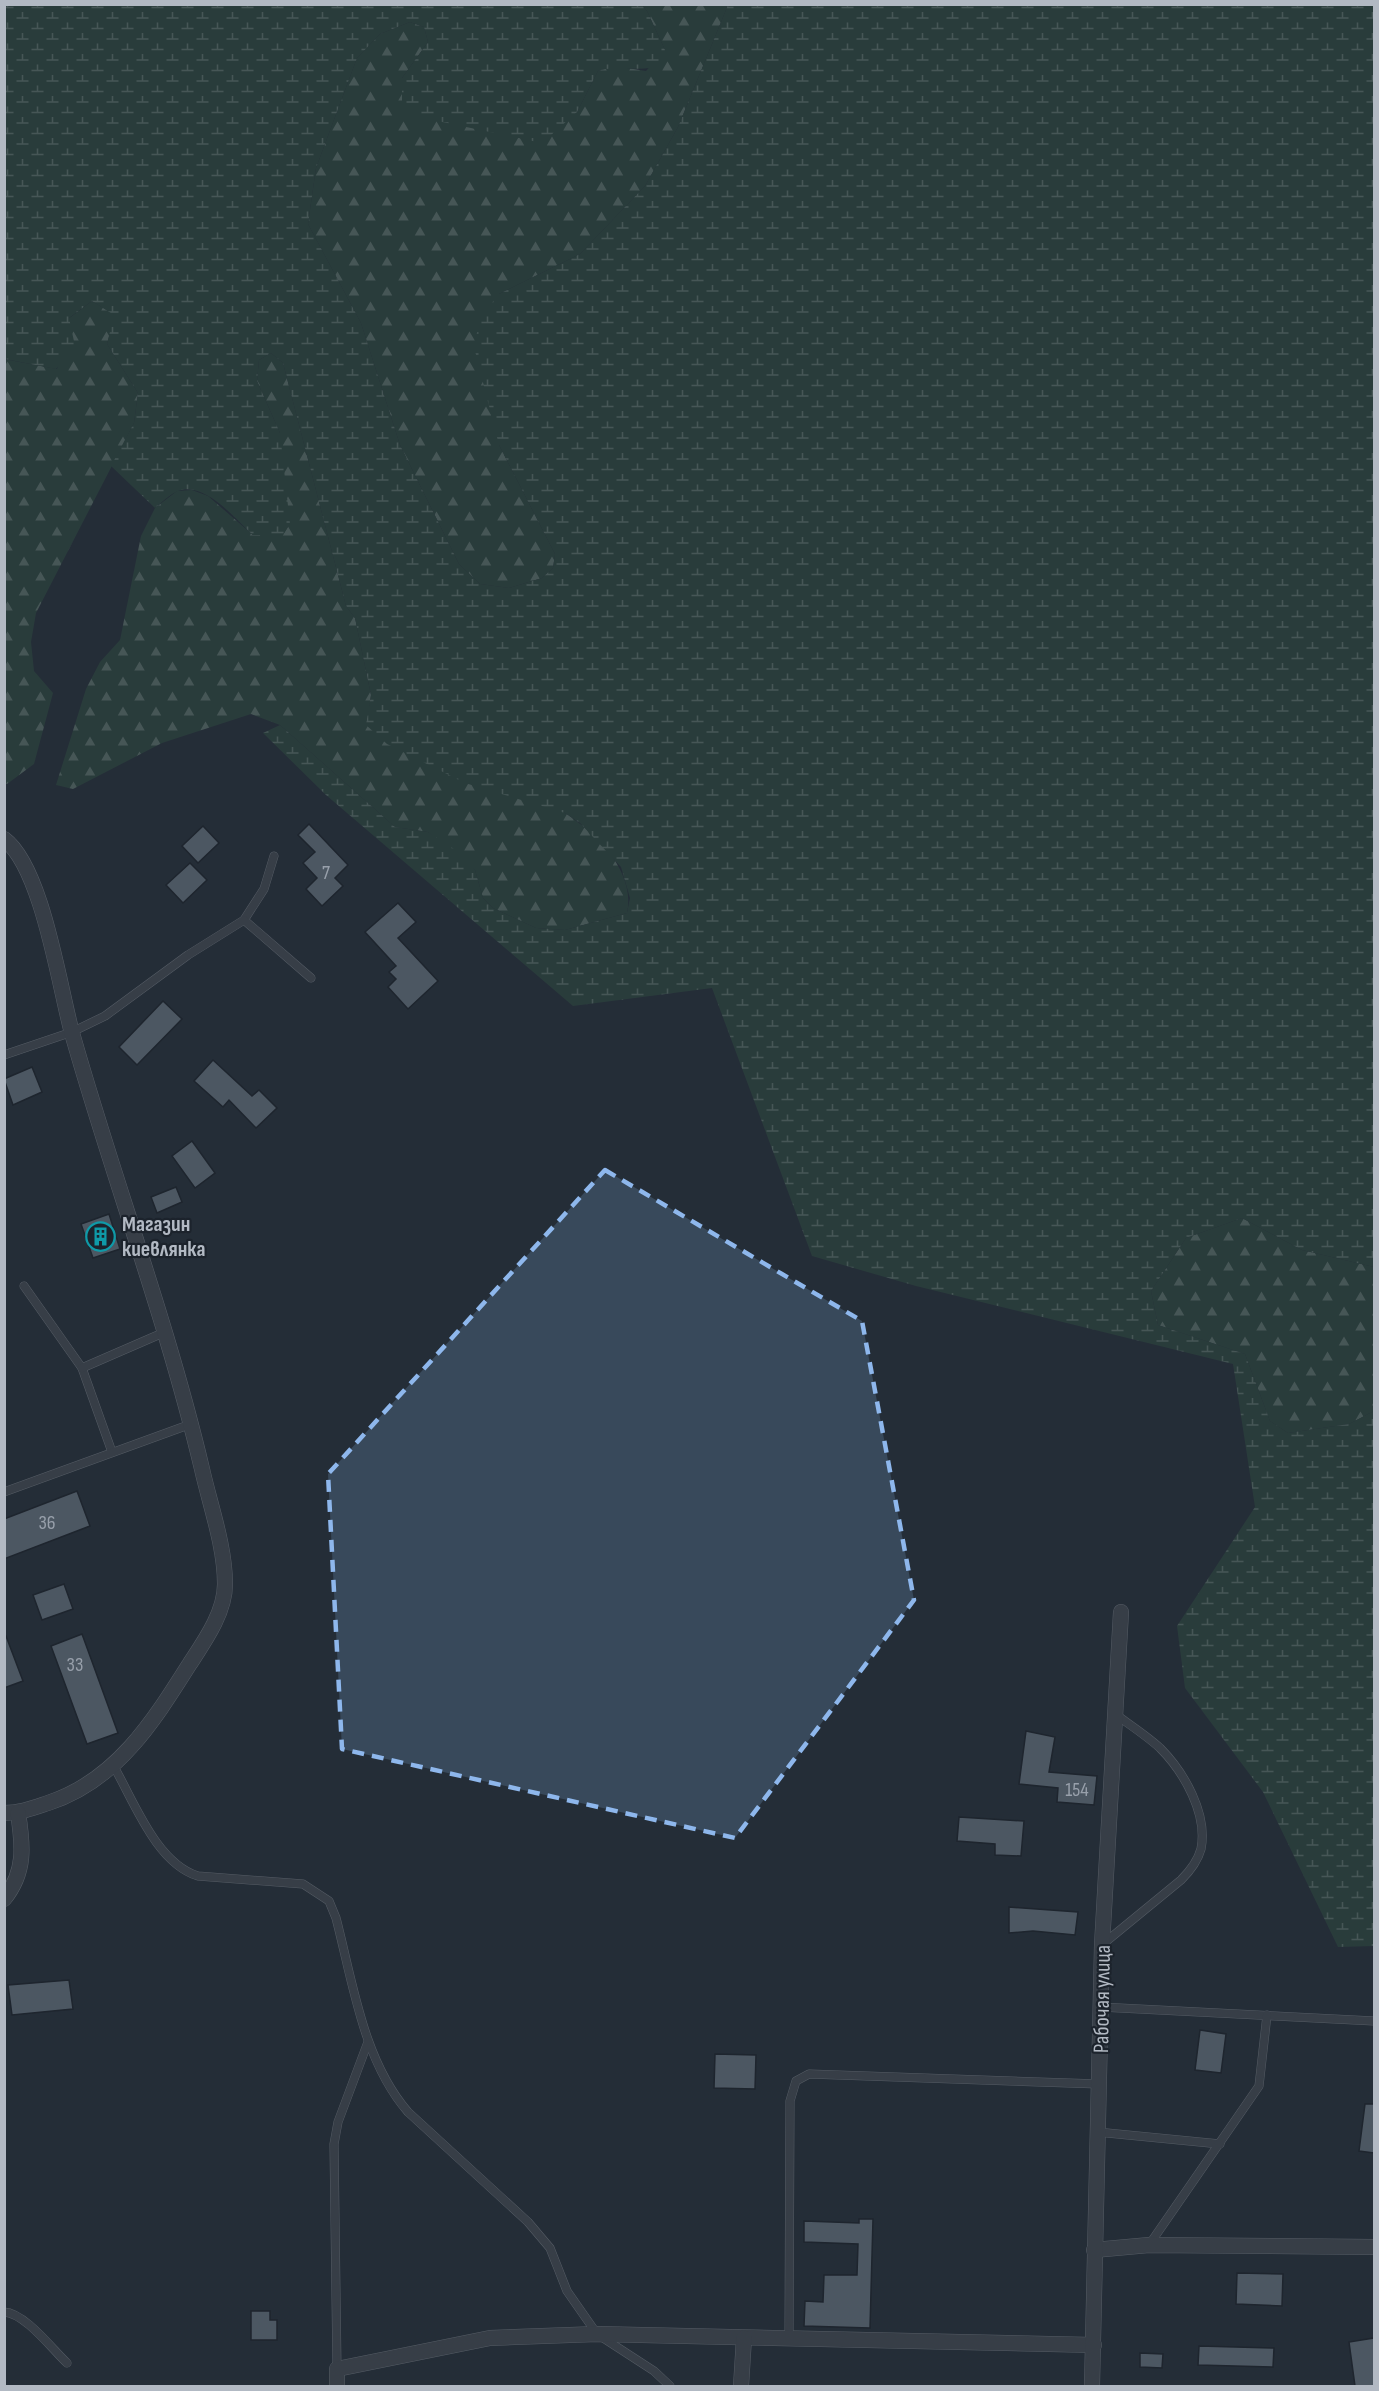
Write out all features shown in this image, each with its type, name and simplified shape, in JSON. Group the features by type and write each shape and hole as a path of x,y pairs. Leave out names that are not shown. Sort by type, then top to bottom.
{"street":[{"path":"4,839 22,860 35,888 72,1032 165,1332 191,1424 223,1561 226,1586 220,1609 206,1639 160,1711 114,1765 61,1799 11,1813 23,1842 22,1866 13,1888 4,1899"},
{"name":"Рабочая улица","path":"1092,2386 1102,1945 1121,1612"},
{"path":"1094,2250 1149,2245 1374,2247"},
{"path":"337,2386 337,2369 490,2338 597,2334 1094,2345"},
{"path":"741,2386 744,2338"}],"lane":[{"path":"4,1055 72,1032 114,1010 188,955 244,920 264,889 274,856"},
{"path":"244,920 311,978"},
{"path":"24,1286 82,1368 112,1452"},
{"path":"82,1368 165,1332"},
{"path":"4,1492 191,1424"},
{"path":"1102,1945 1181,1880 1191,1869 1201,1848 1198,1804 1188,1785 1161,1749 1115,1714"},
{"path":"114,1765 163,1852 183,1871 198,1876 303,1884 313,1888 329,1901 336,1918 368,2042 392,2093 408,2112 528,2222 550,2248 567,2291 597,2334 654,2371 670,2386"},
{"path":"1100,2007 1374,2021"},
{"path":"1149,2245 1259,2086 1267,2015"},
{"path":"337,2369 334,2145 339,2122 368,2042"},
{"path":"789,2339 790,2101 796,2081 809,2074 1099,2084"},
{"path":"1097,2132 1220,2144"},
{"path":"4,2312 12,2313 24,2321 67,2363"}],"highlighted area":[{"path":"605,1170 862,1321 914,1600 735,1838 342,1749 328,1474"}],"green space":[{"path":"5,5 642,5 665,50 660,65 644,69 614,68 598,71 577,112 542,143 414,116 402,107 402,78 428,42 424,27 410,22 380,34 357,58 316,168 308,224 361,323 400,445 459,564 480,584 509,588 542,578 553,568 555,554 499,445 474,347 480,318 499,294 580,254 645,186 678,127 728,5 1374,5 1374,1267 1302,1250 1242,1218 1186,1238 1151,1291 1158,1325 1245,1354 1270,1421 1288,1433 1349,1424 1374,1411 1374,1946 1338,1947 1263,1792 1185,1688 1177,1626 1255,1507 1233,1364 916,1286 812,1256 712,988 573,1006 326,795 263,733 280,725 395,827 428,832 454,849 475,870 483,898 493,908 536,928 565,930 627,913 630,898 621,867 580,823 565,813 465,783 387,744 366,725 371,695 355,618 346,606 283,363 271,353 259,360 257,381 280,433 290,524 283,535 253,535 219,503 199,491 188,489 178,491 155,508 111,466 134,423 138,393 107,344 114,315 92,301 69,318 75,346 56,369 5,359"},
{"path":"642,5 728,5 678,127 645,186 580,254 499,294 499,445 555,554 553,568 542,578 509,588 480,584 459,564 400,445 361,323 308,224 316,168 357,58 380,34 410,22 424,27 428,42 402,78 577,112 598,71 614,66 646,71 665,50"},
{"path":"92,301 115,315 107,344 138,393 134,423 36,613 31,642 34,671 53,693 34,764 7,784 4,783 4,359 57,369 68,319"},
{"path":"271,353 283,363 346,606 355,618 371,695 367,725 565,813 601,843 620,869 626,883 627,913 565,930 536,928 493,908 483,898 475,870 428,832 395,827 280,725 251,714 162,743 73,789 56,785 86,689 100,662 120,640 141,536 155,508 177,491 192,490 208,496 253,535 280,433 257,381 259,360"},
{"path":"1242,1218 1302,1250 1374,1267 1374,1411 1349,1424 1288,1433 1270,1421 1245,1354 1158,1325 1151,1291 1186,1238"}],"building":[{"path":"309,824 348,865 335,878 343,886 322,906 306,889 317,878 303,863 315,852 298,835"},
{"path":"203,826 219,843 198,863 182,846"},
{"path":"190,863 207,880 183,903 166,885"},
{"path":"398,903 416,922 398,938 438,981 408,1009 388,987 396,979 389,972 396,966 365,932"},
{"path":"163,1001 182,1019 137,1065 119,1047"},
{"path":"213,1060 252,1096 259,1090 277,1108 256,1128 229,1100 223,1107 194,1081"},
{"path":"32,1067 42,1092 13,1105 4,1079"},
{"path":"192,1141 215,1173 195,1188 172,1156"},
{"path":"176,1187 182,1202 157,1213 151,1197"},
{"name":"Магазин киевлянка","path":"109,1214 120,1249 93,1258 81,1224"},
{"path":"77,1491 90,1526 4,1559 4,1519"},
{"path":"64,1584 73,1609 42,1620 33,1595"},
{"path":"82,1634 118,1733 87,1744 51,1646"},
{"path":"6,1636 23,1681 4,1688 4,1637"},
{"path":"1026,1731 1055,1737 1049,1772 1097,1776 1094,1805 1057,1802 1058,1788 1019,1784"},
{"path":"959,1817 1024,1821 1021,1856 995,1855 995,1844 957,1841"},
{"path":"1009,1907 1078,1912 1075,1935 1033,1931 1009,1933"},
{"path":"69,1980 73,2009 12,2015 8,1985"},
{"path":"1200,2030 1226,2034 1221,2073 1195,2070"},
{"path":"715,2054 756,2055 755,2089 714,2088"},
{"path":"1365,2104 1374,2104 1374,2153 1359,2151"},
{"path":"859,2219 873,2219 870,2328 804,2326 805,2301 823,2302 824,2275 857,2275 858,2244 804,2242 804,2221 859,2223"},
{"path":"1237,2273 1283,2274 1282,2306 1236,2304"},
{"path":"251,2311 270,2311 270,2320 277,2320 277,2340 251,2340"},
{"path":"1374,2338 1374,2386 1355,2386 1349,2342"},
{"path":"1199,2346 1274,2348 1273,2367 1198,2365"},
{"path":"1140,2353 1163,2354 1162,2368 1140,2367"}],"place":[{"name":"Магазин киевлянка","path":"101,1236"}]}
